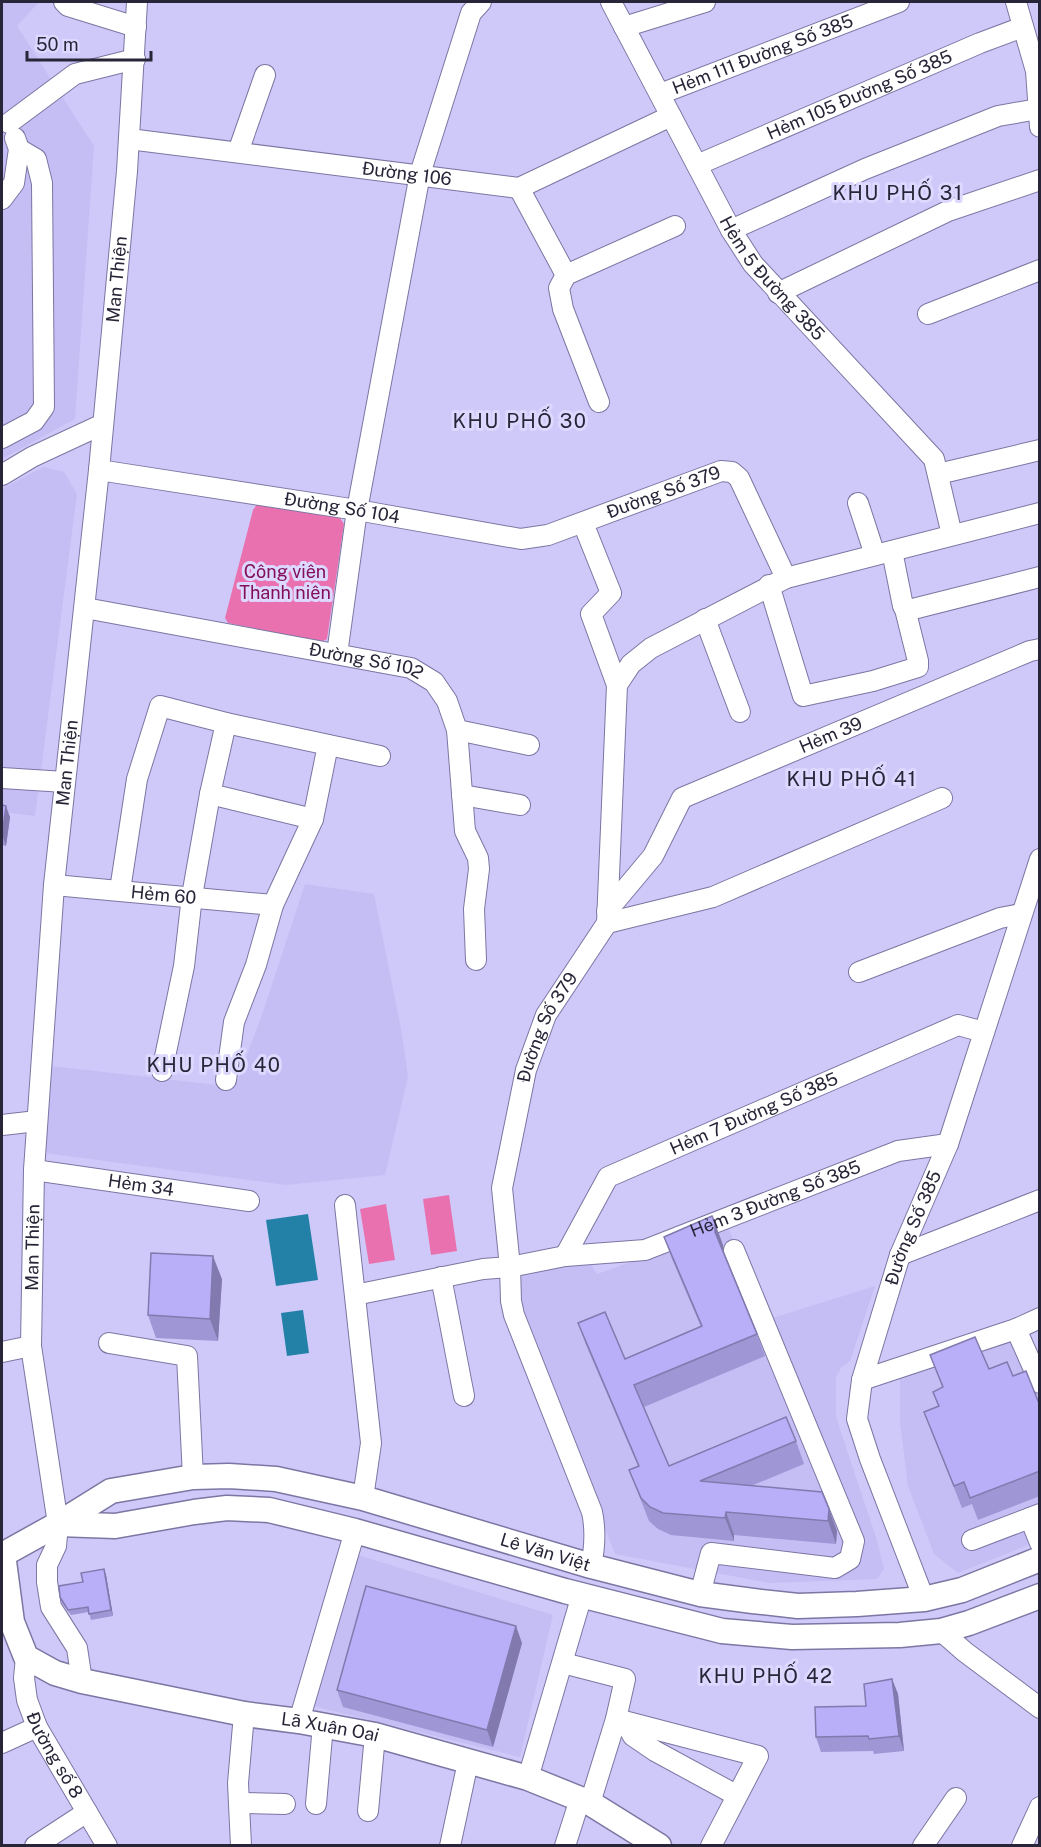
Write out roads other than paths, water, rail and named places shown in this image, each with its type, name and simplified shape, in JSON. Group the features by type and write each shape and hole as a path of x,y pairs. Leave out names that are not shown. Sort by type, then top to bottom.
{"main road":[{"name":"Lê Văn Việt","path":"2,1555 111,1491 194,1477 276,1479 363,1498 591,1566 700,1594 798,1606 924,1599 962,1590 1040,1559"},
{"path":"355,1531 363,1498"},
{"name":"Lê Văn Việt","path":"58,1524 115,1526 227,1508 269,1510 355,1531 582,1595 722,1631 748,1634 792,1637 900,1635 941,1631 1040,1596"},
{"path":"2,1555 7,1617 26,1657"},
{"path":"582,1595 591,1566"},
{"path":"924,1599 941,1631"},
{"name":"Lã Xuân Oai","path":"26,1657 55,1673 82,1681 244,1714 375,1735 528,1778 585,1801 659,1845"}],"street":[{"path":"64,2 68,6 136,27"},
{"name":"Man Thiện","path":"82,1681 77,1648 51,1607 49,1599 47,1565 56,1546 58,1524 31,1346 34,1170 54,885 99,470 129,139 137,2"},
{"path":"338,654 357,510 420,174 471,13 481,2"},
{"name":"Hẻm 5 Đường 385","path":"611,2 731,231 753,264 934,459 952,535"},
{"path":"624,27 705,2"},
{"name":"Hẻm 111 Đường Số 385","path":"660,94 899,2"},
{"path":"731,231 864,169 998,116 1039,118 1038,71 1016,2"},
{"name":"Hẻm 105 Đường Số 385","path":"697,165 980,43 1023,27"},
{"path":"2,438 34,421 44,408 42,183 36,159 19,149 5,120 75,74 135,59"},
{"path":"238,152 265,75"},
{"path":"566,275 519,188 671,116"},
{"name":"Đường 106","path":"129,139 519,188"},
{"path":"2,199 14,183 19,149"},
{"path":"778,292 948,211 1040,180"},
{"path":"599,402 562,309 559,288 566,275 675,226"},
{"path":"928,314 1040,270"},
{"path":"2,475 32,457 103,424"},
{"path":"938,474 1040,450"},
{"name":"Đường Số 104","path":"99,470 357,510 521,539 548,535 583,523"},
{"name":"Đường Số 379","path":"583,523 721,471 732,472 740,478 778,582"},
{"path":"778,582 803,696 873,681 918,667 905,609 883,553 858,503"},
{"path":"616,686 631,664 651,648 778,582 1040,513"},
{"path":"583,523 611,593 591,614 616,686 607,917 713,897 942,798"},
{"path":"905,609 909,610 1040,577"},
{"name":"Đường Số 102","path":"85,608 411,668 434,682 447,701 457,730 465,831 478,858 479,869 474,909 476,960"},
{"path":"705,619 740,712"},
{"name":"Hẻm 39","path":"607,917 654,856 682,798 1040,649"},
{"path":"120,890 137,778 160,706 226,723 380,756"},
{"path":"162,1071 184,966 192,896 210,794 226,723"},
{"path":"457,730 529,745"},
{"path":"226,1080 234,1022 256,965 273,905 313,819 328,745"},
{"path":"2,778 65,782"},
{"path":"210,794 313,819"},
{"path":"462,795 520,805"},
{"name":"Đường Số 385","path":"924,1599 870,1460 858,1419 862,1380 900,1255 948,1144 1040,859"},
{"name":"Hẻm 60","path":"54,885 273,905"},
{"path":"859,972 1000,918 1022,914"},
{"name":"Đường Số 379","path":"591,1566 596,1530 592,1512 514,1315 502,1188 526,1070 546,1015 607,917"},
{"name":"Hẻm 7 Đường Số 385","path":"565,1256 608,1177 958,1025 984,1032"},
{"path":"2,1125 37,1121"},
{"name":"Hẻm 3 Đường Số 385","path":"355,1295 483,1269 510,1267 565,1256 645,1250 898,1151 948,1144"},
{"name":"Hẻm 34","path":"34,1170 249,1201"},
{"path":"900,1255 1040,1200"},
{"path":"345,1205 371,1443 363,1498"},
{"path":"700,1594 711,1553 835,1568 850,1559 854,1541 734,1250"},
{"path":"441,1277 464,1396"},
{"path":"862,1380 1016,1329 1040,1318"},
{"path":"1016,1329 1040,1383"},
{"path":"109,1343 187,1356 194,1477"},
{"path":"2,1352 31,1346"},
{"path":"972,1540 1035,1516 1040,1543"},
{"path":"316,1804 311,1723 355,1531"},
{"path":"528,1778 582,1595"},
{"path":"941,1631 964,1653 1040,1708"},
{"name":"Đường số 8","path":"26,1657 24,1678 27,1700 37,1727 107,1845"},
{"path":"563,1663 625,1679 621,1720 565,1845"},
{"path":"241,1845 238,1783 244,1714"},
{"path":"621,1720 758,1756 711,1845"},
{"path":"621,1720 633,1736 655,1751 736,1795"},
{"path":"2,1743 37,1727"},
{"path":"368,1811 375,1735"},
{"path":"450,1845 468,1762"},
{"path":"923,1845 956,1798"},
{"path":"240,1803 285,1804"},
{"path":"1022,1845 1040,1807"},
{"path":"34,1845 87,1812"}],"water":[{"path":"308,1214 318,1280 276,1286 266,1220"},
{"path":"303,1310 309,1353 287,1356 281,1313"}],"district":[{"name":"KHU PHỐ 31","path":"898,193"},
{"name":"KHU PHỐ 30","path":"520,421"},
{"name":"KHU PHỐ 41","path":"852,779"},
{"name":"KHU PHỐ 40","path":"214,1065"},
{"name":"KHU PHỐ 42","path":"766,1676"}],"park label":[{"name":"Công viên Thanh niên","path":"285,582"}]}
